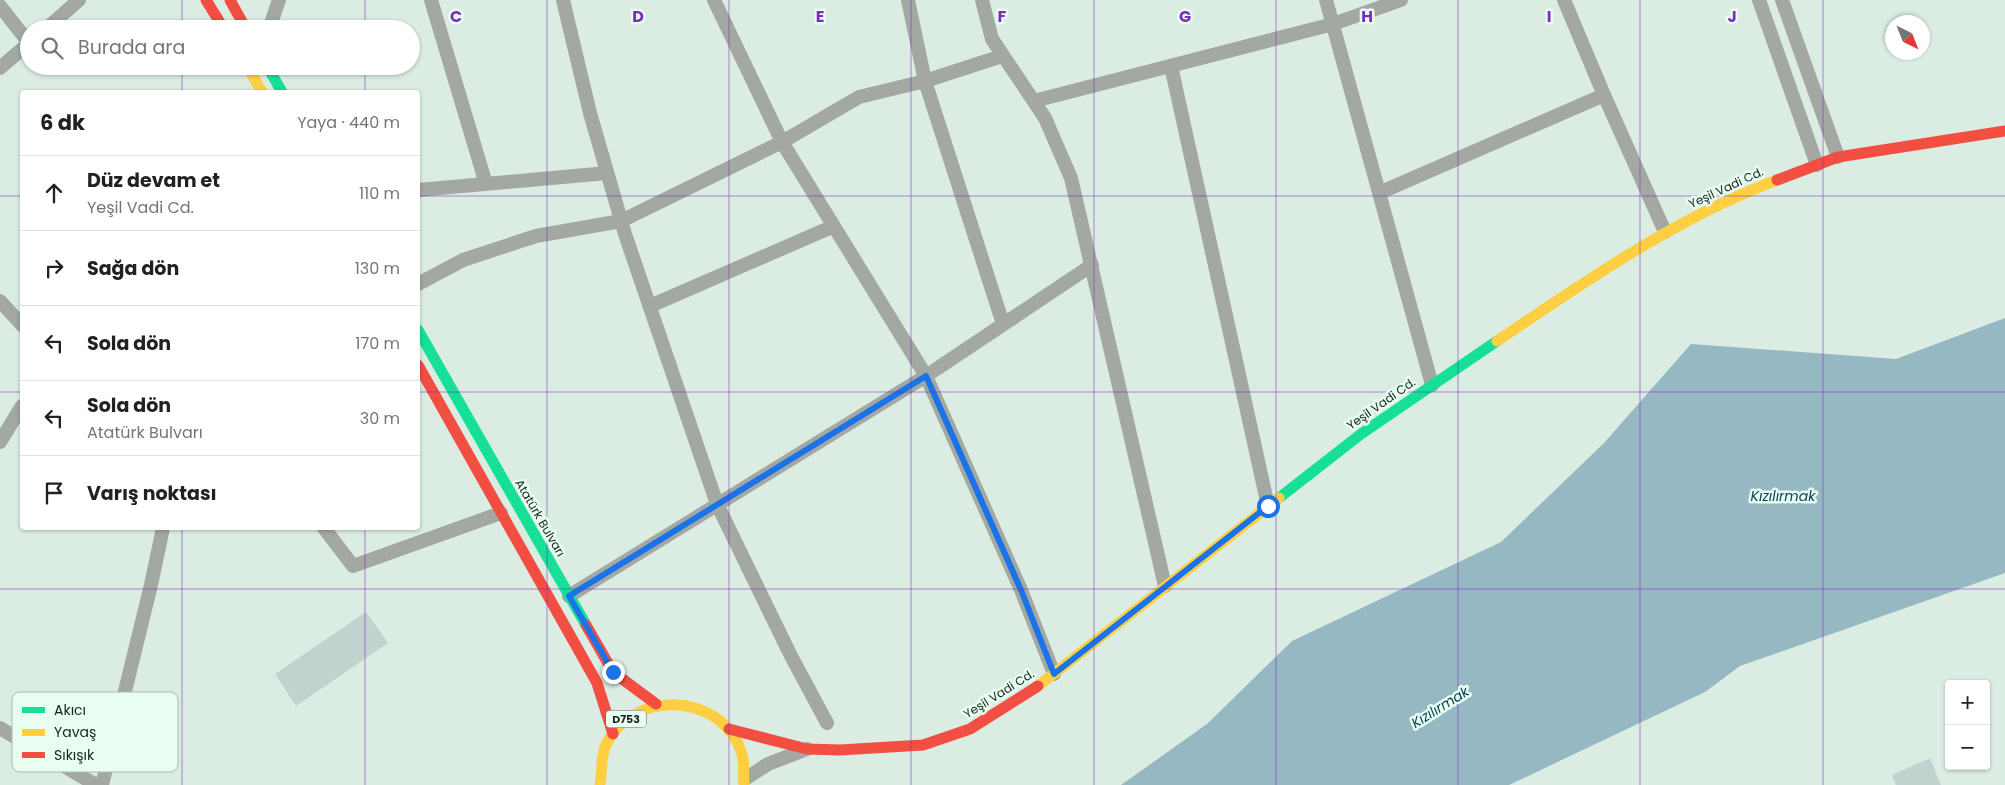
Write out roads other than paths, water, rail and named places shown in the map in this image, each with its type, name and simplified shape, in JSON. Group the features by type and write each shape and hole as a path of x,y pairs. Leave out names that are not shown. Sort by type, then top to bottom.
{"main road":[{"path":"206,0 218,20"},
{"path":"230,0 241,20"},
{"path":"252,75 261,90"},
{"path":"273,75 281,90"},
{"name":"Yeşil Vadi Cd.","path":"729,729 807,749 840,750 923,745 970,729 1054,674 1361,434 1543,310 1665,232 1753,188 1838,157 2005,131"},
{"name":"Atatürk Bulvarı","path":"420,334 613,672 656,704"},
{"path":"420,369 597,683 613,734"},
{"name":"D753","path":"600,785 600,771 606,745 621,723 632,715 656,704 683,703 696,706 708,712 729,729 741,753 744,782"},
{"path":"587,780 600,771"}],"street":[{"path":"56,20 79,0"},
{"path":"272,20 279,0"},
{"path":"431,0 486,184"},
{"path":"563,0 590,114 621,221 717,504 826,723"},
{"path":"714,0 782,142 926,376 1021,590 1054,674"},
{"path":"908,0 925,81 1003,324"},
{"path":"982,0 992,39 1045,118 1071,178 1165,586"},
{"path":"1326,0 1432,385"},
{"path":"1034,101 1333,24 1401,0"},
{"path":"1564,0 1665,232"},
{"path":"1759,0 1817,165"},
{"path":"1782,0 1838,157"},
{"path":"0,6 20,32"},
{"path":"0,68 20,51"},
{"path":"420,283 463,260 536,236 621,221 782,142 859,97 925,81 1002,56"},
{"path":"1171,66 1268,506"},
{"path":"1379,193 1604,95"},
{"path":"420,190 607,174"},
{"path":"650,306 834,226"},
{"path":"569,596 926,376 1092,265"},
{"path":"0,302 20,323"},
{"path":"0,442 20,409"},
{"path":"326,530 353,566 501,513"},
{"path":"125,692 152,585 163,530"},
{"path":"0,728 12,735"},
{"path":"744,782 768,764 807,749"},
{"path":"74,772 96,785"},
{"path":"102,785 105,772"}],"water":[{"name":"Kızılırmak","path":"2005,318 2005,573 1740,666 1705,692 1509,785 1121,785 1207,724 1292,641 1501,542 1604,443 1691,344 1896,359"}]}
